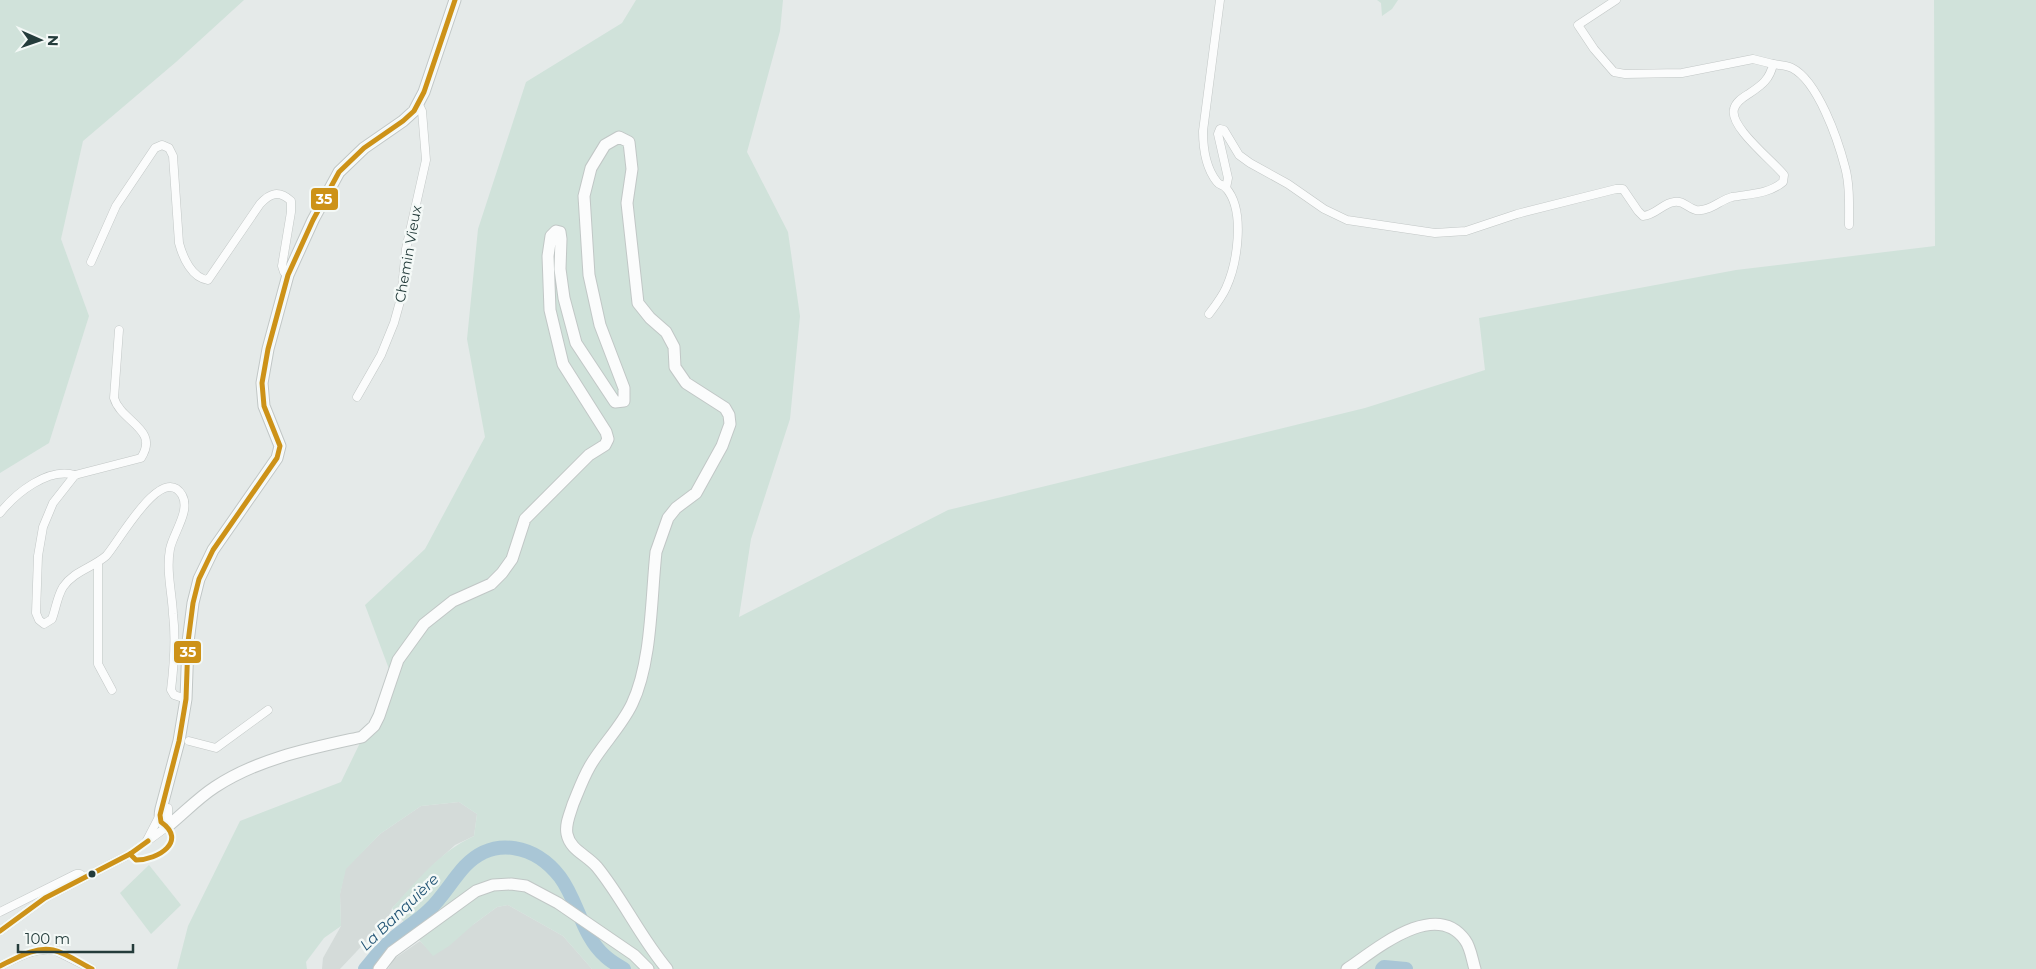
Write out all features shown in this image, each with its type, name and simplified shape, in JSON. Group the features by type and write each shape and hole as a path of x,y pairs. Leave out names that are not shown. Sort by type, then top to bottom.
{"street":[{"path":"168,826 161,822 167,812 166,795 179,741 186,699 188,642 193,603 199,579 213,550 277,458 280,446 264,406 262,383 268,349 288,275 313,220 340,172 364,148 403,121 418,103 455,0"},
{"path":"1220,0 1203,131 1206,161 1218,184 1226,188"},
{"path":"1616,0 1578,25 1594,49 1614,72 1625,74 1682,73 1753,59 1791,68 1808,80 1822,106 1845,168 1848,188 1849,224"},
{"path":"1209,314 1226,289 1236,259 1238,227 1234,206 1226,188 1228,178 1218,134 1220,129 1224,130 1239,155 1250,163 1288,184 1324,209 1347,220 1435,233 1466,231 1516,214 1616,189 1623,189 1643,216 1651,216 1672,202 1682,202 1694,210 1704,210 1730,198 1754,194 1778,186 1783,182 1784,175 1750,139 1734,118 1736,103 1764,83 1771,73 1773,64"},
{"name":"Chemin Vieux","path":"357,397 380,355 394,324 401,298 406,248 426,160 422,112 418,103"},
{"path":"0,931 45,898 130,854 214,788 237,774 289,754 362,737 368,732 379,716 398,660 424,624 452,601 491,584 512,559 525,519 589,455 605,445 608,438 606,432 563,364 550,310 548,256 551,236 556,231 560,232 562,239 560,268 564,298 576,343 611,398 615,402 624,401 624,388 600,325 589,275 584,196 591,168 605,145 619,137 629,142 632,169 627,203 638,303 650,318 666,332 674,347 675,368 686,383 725,408 729,415 730,424 722,446 696,493 676,508 668,518 655,560 644,670 632,704 612,737 590,766 568,821 567,832 570,842 576,850 593,862 603,874 642,937 668,969"},
{"path":"91,262 116,206 155,148 162,145 169,148 173,156 179,243 182,254 193,272 201,279 208,280 260,204 266,198 279,194 284,195 291,201 291,212 282,266 284,272 288,275"},
{"path":"0,512 26,487 45,478 68,473 75,475 141,458 146,451 147,441 142,431 116,406 114,398 119,330"},
{"path":"75,475 53,503 43,527 38,556 36,614 44,624 52,619 58,598 64,586 74,575 98,563 108,554 130,521 158,490 168,488 181,493 184,509 170,548 169,565 174,617 171,690 174,695 186,699"},
{"path":"98,563 98,664 112,690"},
{"path":"190,741 216,748 268,710"},
{"path":"167,812 182,811 191,806"},
{"path":"145,844 167,812"},
{"path":"0,912 76,874 84,877"},
{"path":"379,969 392,952 476,891 493,885 519,885 540,892 558,903 634,955 648,969"},
{"path":"1347,969 1402,932 1415,927 1437,924 1457,932 1465,940 1474,969"},
{"path":"0,966 35,951 47,949 54,950 92,969"}],"shaded area":[{"path":"0,0 244,0 176,62 83,141 61,239 89,316 49,443 0,473"},
{"path":"636,0 783,0 780,31 747,152 788,232 800,316 790,419 751,539 739,617 948,510 1365,408 1485,370 1479,318 1736,270 1935,246 1934,0 2036,0 2036,969 592,969 563,936 508,905 497,907 449,946 433,956 392,908 440,858 474,836 477,814 459,802 421,806 380,834 346,869 340,894 341,926 324,938 306,962 307,969 177,969 188,926 240,821 341,782 392,677 365,605 425,549 485,437 467,339 478,229 526,82 622,23"},
{"path":"1377,0 1398,0 1392,9 1382,16 1381,3"},
{"path":"459,802 477,814 474,836 455,845 433,865 392,908 390,916 340,969 322,969 323,958 341,926 340,894 345,869 380,834 421,806"},
{"path":"149,865 181,905 151,934 120,893"},
{"path":"508,905 563,936 592,969 388,969 394,959 420,941 428,949 474,924 497,907"}],"waterway":[{"name":"La Banquière","path":"365,969 388,943 434,905 465,866 477,856 489,850 502,848 515,848 527,852 550,866 566,886 585,929 597,948 609,960 624,969"},
{"name":"La Banquière","path":"1382,969 1384,967 1406,969"}],"transit line":[{"name":"35","path":"130,854 136,860 153,857 161,853 171,842 172,836 169,829 161,822 160,815 179,741 186,699 188,642 193,603 199,579 213,550 277,458 280,446 264,406 262,383 268,349 288,275 313,220 339,172 364,148 414,111 424,92 455,0"},
{"name":"35","path":"0,931 45,898 130,854 148,841"},
{"name":"35","path":"0,966 32,951 46,949 63,953 92,969"}]}
